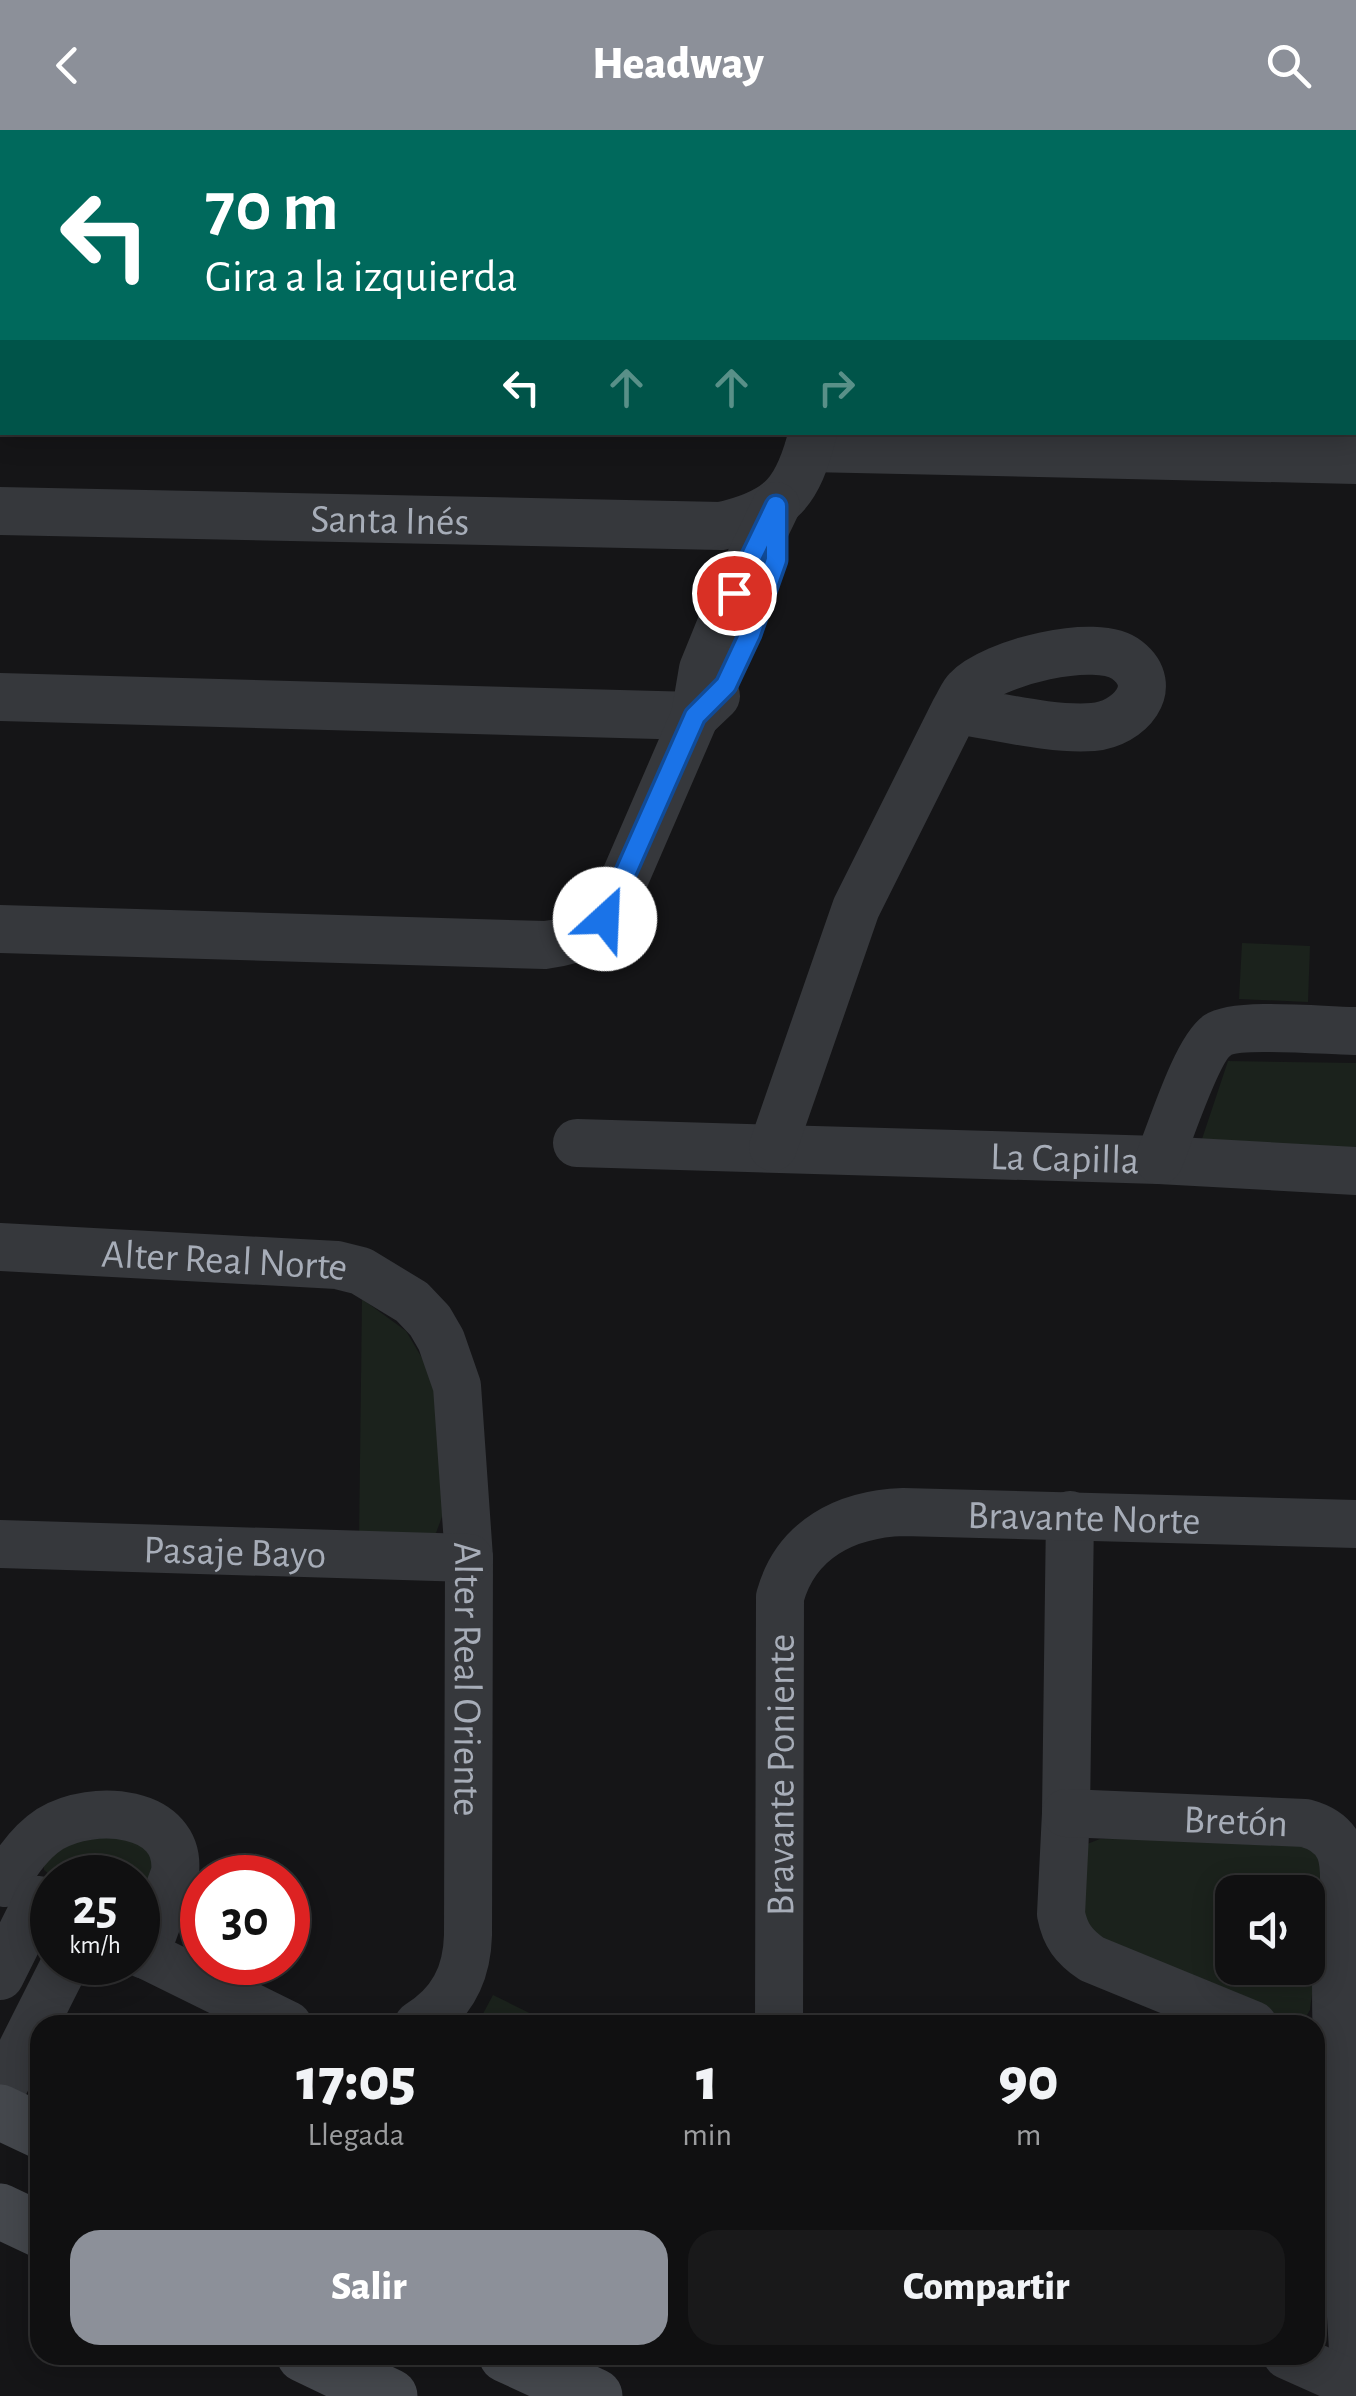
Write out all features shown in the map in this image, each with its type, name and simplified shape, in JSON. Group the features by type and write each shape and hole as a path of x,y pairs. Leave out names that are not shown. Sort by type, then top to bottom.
{"street":[{"path":"0,930 544,945 590,932 605,919 615,901 695,716 726,685 762,604 776,560 776,506 798,480 811,440 1356,460"},
{"name":"Santa Inés","path":"0,510 696,527 747,520 776,506"},
{"path":"0,698 695,716"},
{"path":"773,1148 856,908 955,710"},
{"path":"1159,1160 1202,1053 1218,1034 1239,1029 1356,1032"},
{"name":"La Capilla","path":"577,1143 1159,1160 1356,1171"},
{"name":"Alter Real Norte","path":"0,1246 337,1264 361,1270 387,1284 430,1321"},
{"name":"Alter Real Oriente","path":"430,1321 450,1361 457,1386 469,1558 467,1956 462,1978 433,2015"},
{"name":"Bravante Norte","path":"817,1538 837,1526 880,1513 1356,1524"},
{"path":"1070,1516 1061,1914 1070,1941 1092,1959 1229,2015"},
{"name":"Bravante Poniente","path":"779,2015 780,1597 792,1566 817,1538"},
{"name":"Pasaje Bayo","path":"0,1544 469,1558"},
{"name":"Bretón","path":"1066,1812 1305,1823 1326,1832 1340,1850 1343,1862 1336,1976 1326,2055"},
{"path":"0,1976 24,1892 17,1861 50,1829 68,1820 100,1814 154,1825 173,1845 176,1859 175,1873 160,1908"},
{"path":"160,1962 268,2015"},
{"path":"39,2015 54,1985"},
{"path":"0,2093 30,2033"},
{"path":"1309,2365 1356,2386 1326,2055"},
{"path":"0,2112 30,2127"},
{"path":"0,2210 30,2225"},
{"path":"325,2365 390,2396"},
{"path":"514,2373 595,2396"}],"shaded area":[{"path":"1242,943 1310,946 1308,1002 1239,999"},
{"path":"1228,1061 1356,1063 1356,1158 1197,1154"},
{"path":"362,1299 406,1331 435,1380 443,1514 433,1541 359,1542"},
{"path":"124,1829 152,1855 53,1855 92,1831"},
{"path":"1100,1839 1295,1841 1320,1860 1323,1875 1215,1875 1215,1985 1314,1985 1307,2015 1276,2015 1100,1950 1079,1922 1087,1844"},
{"path":"493,1995 534,2015 482,2015"}],"route":[{"path":"605,919 695,716 726,685 738,664 772,577 778,534 776,506 734,593"}]}
